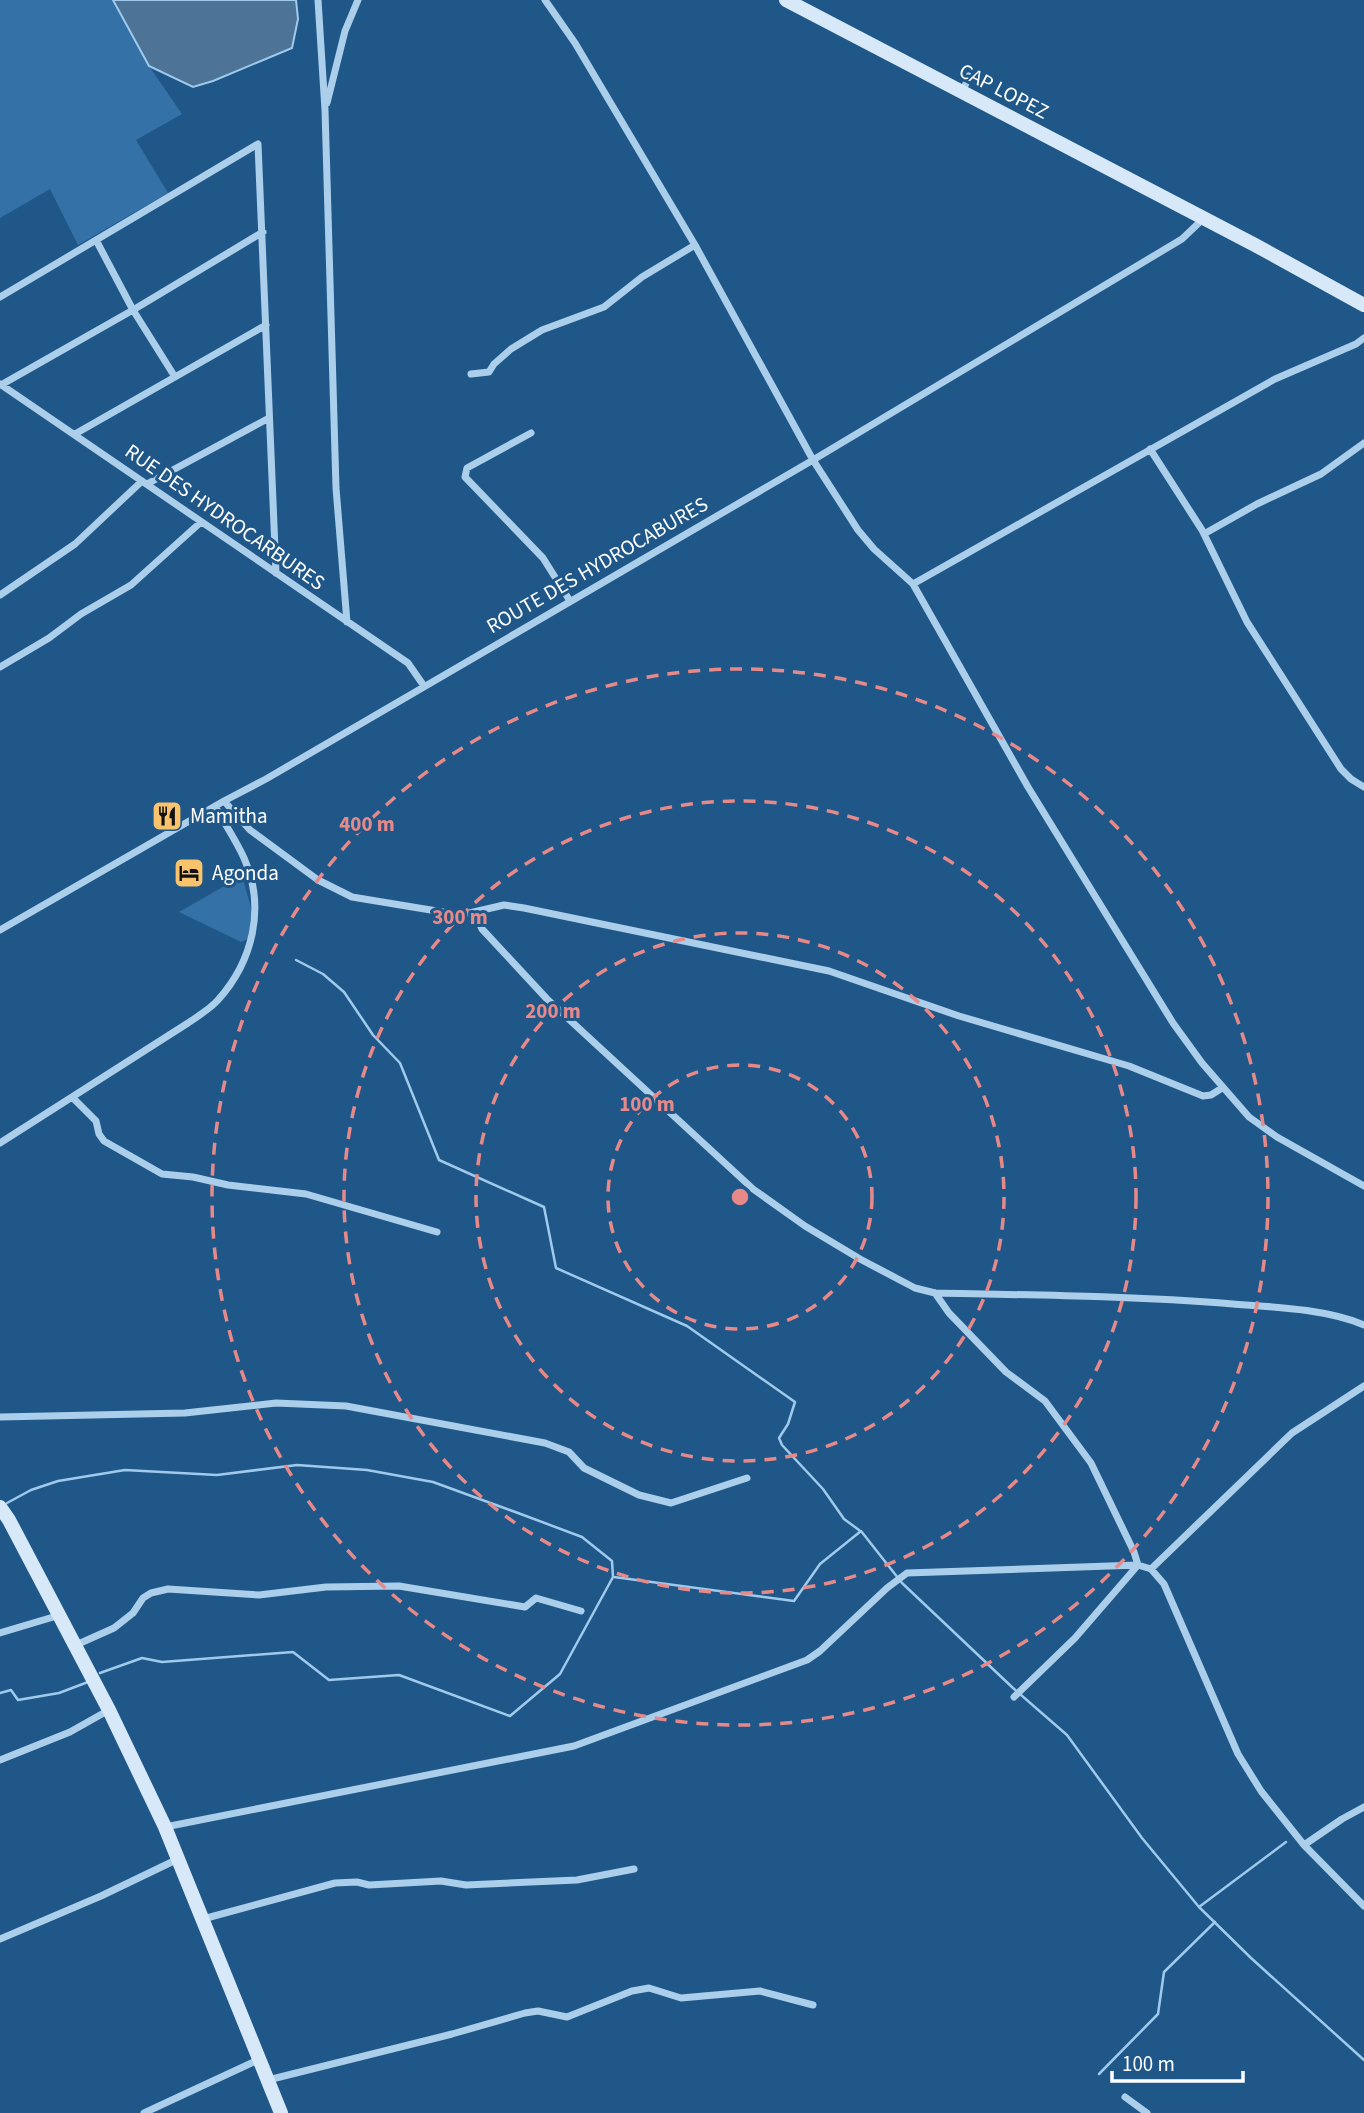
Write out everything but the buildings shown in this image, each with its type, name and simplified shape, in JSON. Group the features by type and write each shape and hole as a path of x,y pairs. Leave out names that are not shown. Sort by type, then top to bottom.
{"street":[{"path":"318,0 325,110 336,488 347,622"},
{"path":"325,110 345,31 358,0"},
{"path":"545,0 575,43 695,245 813,460 858,530 874,549 912,584 1028,787 1172,1023 1222,1088 1249,1116 1277,1137 1364,1186"},
{"name":"CAP LOPEZ","path":"786,0 1364,305"},
{"path":"962,93 969,76"},
{"path":"0,297 258,144 276,573"},
{"name":"ROUTE DES HYDROCABURES","path":"0,930 266,779 813,460 1182,239 1203,219"},
{"path":"1,384 133,310 263,232"},
{"path":"96,240 133,310 175,377"},
{"path":"471,373 489,372 511,349 542,330 604,307 642,277 695,245"},
{"path":"75,434 265,325"},
{"path":"912,584 1275,379 1356,344 1364,338"},
{"name":"RUE DES HYDROCARBURES","path":"1,384 408,663 424,686"},
{"path":"0,595 75,544 145,482 269,418"},
{"path":"531,433 467,468 465,477 543,558 570,601"},
{"path":"1205,534 1321,474 1364,443"},
{"path":"1150,449 1205,534 1247,622 1341,769 1364,787"},
{"path":"0,667 131,585 201,522"},
{"path":"224,801 250,830 318,880 352,897 461,915 504,905 524,908 829,971 959,1016 1129,1066 1203,1096 1211,1096 1222,1088"},
{"path":"0,1143 73,1098 216,1002 235,978 251,942 256,911 245,859 215,806"},
{"path":"475,913 482,929 547,999 753,1189 805,1226 915,1288 935,1293 1156,1297 1282,1307 1364,1325"},
{"path":"73,1098 96,1121 104,1141 162,1174 306,1194 437,1232"},
{"path":"935,1293 949,1313 1006,1373 1045,1401 1091,1463 1135,1552 1138,1565"},
{"path":"1152,1569 1292,1433 1364,1386"},
{"path":"0,1417 185,1413 276,1403 346,1406 545,1443 569,1452 584,1468 639,1495 671,1503 747,1478"},
{"path":"0,1507 76,1645 165,1827 281,2113"},
{"path":"1017,1693 1075,1638 1138,1565"},
{"path":"165,1827 574,1746 807,1660 901,1576 922,1570 1138,1565 1152,1569 1164,1584 1238,1754 1261,1791 1304,1845 1364,1906"},
{"path":"76,1645 114,1628 151,1593 168,1589 259,1595 326,1587 399,1586 525,1607 536,1598 581,1611"},
{"path":"0,1633 60,1615"},
{"path":"0,1760 70,1732 109,1710"},
{"path":"1304,1845 1364,1807"},
{"path":"0,1940 178,1859"},
{"path":"203,1919 335,1883 357,1882 369,1885 442,1881 466,1885 563,1880 634,1869"},
{"path":"268,2080 452,2034 525,2012 538,2011 567,2017 632,1991 649,1988 681,1998 760,1991 813,2006"},
{"path":"144,2113 260,2059"},
{"path":"1125,2097 1147,2113"}],"shaded area":[{"path":"0,0 113,0 149,66 182,114 136,140 168,193 78,245 50,189 0,218"},
{"path":"113,0 296,0 298,19 292,48 193,87 149,66"},
{"path":"242,876 252,911 248,939 241,942 179,912"}],"waterway":[{"path":"296,960 323,974 344,992 373,1035 400,1063 439,1160 544,1207 556,1268 687,1326 795,1402 788,1424 779,1438 782,1445 823,1489 844,1519 859,1530"},
{"path":"7,1503 31,1490 58,1481 125,1470 217,1475 297,1465 367,1470 433,1482 518,1513 582,1537 612,1561 613,1577 560,1674 510,1716 399,1675 329,1680 293,1652 162,1662 142,1658 100,1673"},
{"path":"614,1577 794,1601 820,1564 861,1531 902,1583 1067,1735 1142,1838 1199,1907 1364,2060"},
{"path":"0,1693 11,1690 18,1700 59,1693 88,1682"},
{"path":"1199,1907 1286,1842"},
{"path":"1099,2074 1158,2014 1164,1972 1215,1922"}],"place":[{"name":"Mamitha","path":"167,816"},
{"name":"Agonda","path":"189,873"}]}
